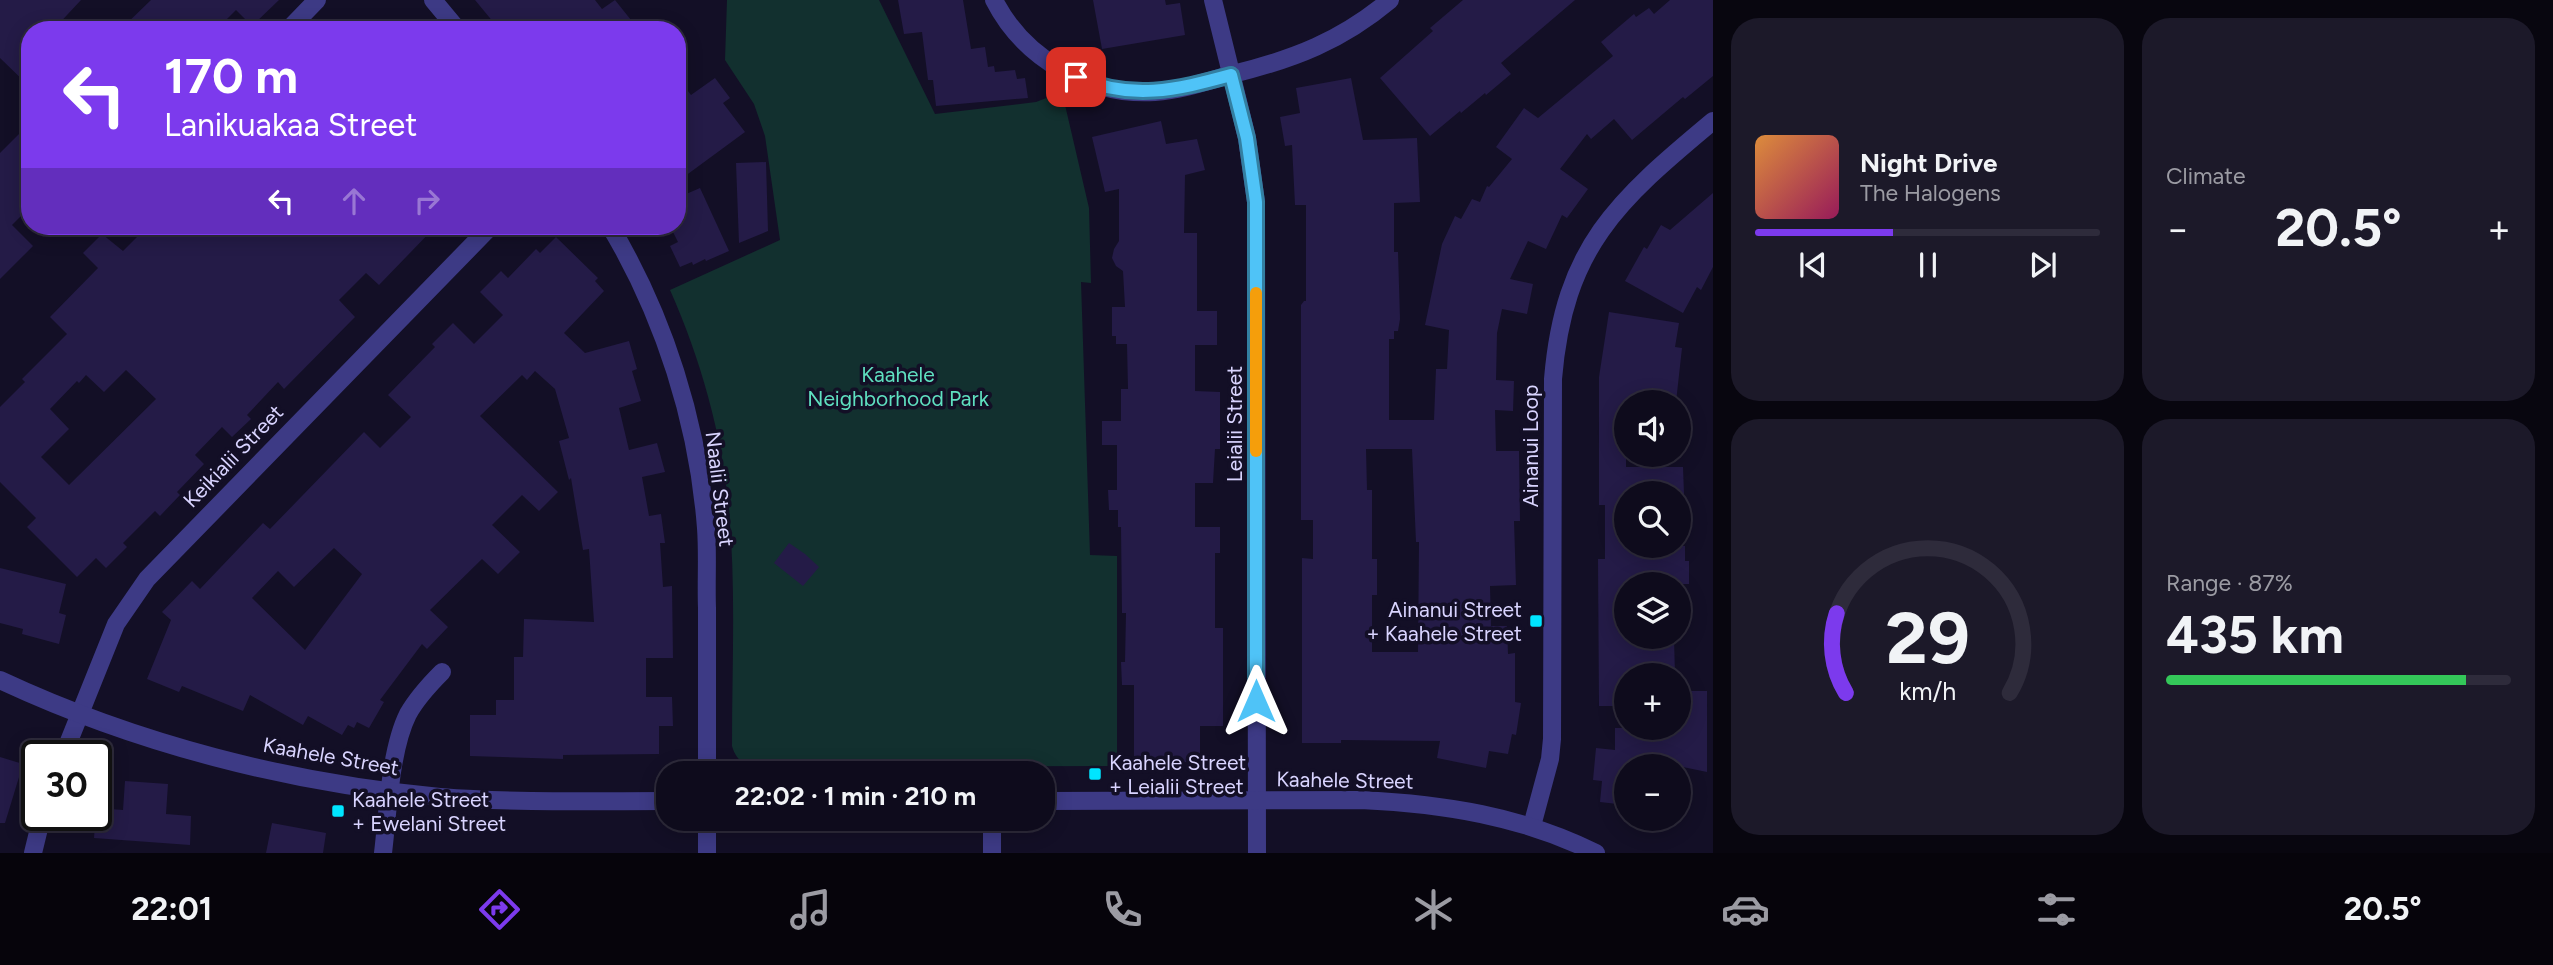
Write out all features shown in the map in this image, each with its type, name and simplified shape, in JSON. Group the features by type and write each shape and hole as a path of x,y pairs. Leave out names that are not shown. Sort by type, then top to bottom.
{"street":[{"path":"297,21 317,0"},
{"path":"433,0 450,21"},
{"path":"994,0 1012,28 1041,57 1063,72 1114,89 1156,92 1291,59 1358,25 1390,0"},
{"name":"Leialii Street","path":"1213,0 1247,138 1256,202 1256,853"},
{"name":"Ainanui Loop","path":"1532,826 1550,759 1552,739 1553,379 1561,321 1582,262 1608,219 1637,187 1713,121"},
{"name":"Keikialii Street","path":"69,740 116,624 147,579 482,235"},
{"name":"Naalii Street","path":"615,235 647,295 671,360 686,412 700,478 706,530 707,761"},
{"path":"383,853 402,730 415,703 442,672"},
{"name":"Kaahele Street","path":"0,680 79,713 190,750 313,779 441,797 656,801"},
{"name":"Kaahele Street","path":"1055,801 1257,800 1409,803 1451,807 1532,826 1596,853"},
{"path":"33,853 38,831"},
{"path":"707,831 707,853"},
{"path":"992,831 992,853"}],"green space":[{"name":"Kaahele Neighborhood Park","path":"727,0 879,0 935,114 1036,102 1062,92 1089,208 1091,283 1081,282 1090,555 1117,556 1117,766 1055,766 1055,761 741,761 735,753 732,746 732,569 726,482 700,370 670,290 780,240 765,136 754,104 725,60"}],"building":[{"path":"0,0 81,0 61,21 21,21 21,78 0,58"},
{"path":"151,0 279,0 257,21 247,21 236,10 225,21 129,21"},
{"path":"475,0 595,0 602,9 615,0 632,21 496,20 492,21"},
{"path":"898,0 963,0 971,49 985,47 988,67 994,66 995,72 1015,70 1017,79 1025,78 1028,98 936,106 933,80 928,80 922,32 904,34"},
{"path":"1093,0 1165,0 1166,5 1180,3 1185,35 1102,49"},
{"path":"1463,0 1575,0 1501,63 1511,74 1430,136 1380,78 1433,31 1430,28"},
{"path":"1670,0 1713,0 1713,76 1685,99 1683,97 1632,140 1614,119 1591,139 1587,134 1560,169 1588,189 1567,218 1562,215 1546,249 1528,241 1510,279 1533,284 1527,314 1502,309 1497,333 1496,380 1514,381 1513,411 1495,410 1496,451 1519,451 1520,521 1514,521 1516,585 1490,586 1491,626 1507,626 1508,654 1515,653 1515,702 1521,703 1516,735 1512,734 1508,754 1489,751 1486,768 1437,758 1440,741 1341,740 1341,743 1302,743 1302,558 1313,559 1313,520 1301,520 1301,305 1306,301 1306,205 1295,205 1292,145 1285,146 1280,117 1300,113 1296,88 1351,78 1363,140 1417,138 1420,202 1394,203 1394,252 1398,252 1400,319 1398,331 1394,331 1394,339 1389,339 1389,420 1434,420 1436,369 1447,369 1449,330 1425,325 1442,244 1455,216 1461,219 1472,199 1480,202 1487,186 1489,187 1512,159 1496,147 1524,108 1538,118 1613,56 1601,42 1634,14 1636,17 1649,8 1654,14","holes":["1366,449 1412,449 1416,542 1419,542 1418,652 1372,652 1372,595 1377,595 1377,559 1372,559 1372,490 1367,490"]},
{"path":"715,78 730,98 723,103 745,132 686,175 686,89 691,95"},
{"path":"1161,121 1166,144 1197,139 1205,170 1185,175 1184,233 1197,233 1197,311 1217,311 1217,345 1195,345 1195,391 1220,392 1220,449 1215,449 1213,483 1195,483 1195,527 1220,527 1220,553 1215,553 1215,628 1223,628 1223,726 1200,726 1200,762 1134,762 1134,685 1122,685 1121,662 1125,662 1126,613 1122,613 1121,527 1118,527 1118,510 1109,510 1108,490 1117,490 1117,445 1102,445 1102,421 1121,421 1121,389 1128,389 1127,344 1116,344 1116,336 1112,336 1112,307 1125,307 1123,271 1116,266 1112,258 1119,241 1119,189 1105,192 1092,137"},
{"path":"21,132 21,216 12,225 33,246 0,279 0,153"},
{"path":"766,162 768,231 739,243 736,163"},
{"path":"700,188 729,251 706,261 705,259 693,265 692,262 680,267 670,246 678,242 674,235 686,235 686,194"},
{"path":"1713,193 1713,267 1701,290 1697,287 1683,313 1625,281 1644,247 1647,249 1661,225 1670,230"},
{"path":"103,235 123,251 139,235 427,235 379,285 366,273 339,300 355,317 284,389 278,382 247,415 251,419 232,437 222,427 195,455 204,464 177,492 180,495 160,516 155,511 123,543 127,547 106,568 96,558 77,577 27,527 36,518 0,482 0,407 25,382 22,379 67,334 50,317 98,268 83,253","holes":["126,370 156,399 69,485 41,457 69,429 50,409 86,375 104,392"]},
{"path":"556,237 598,278 595,281 604,291 564,333 585,353 629,341 637,369 632,371 641,401 619,408 629,450 657,443 665,472 642,477 649,516 661,514 665,543 660,543 663,587 672,586 673,658 646,658 646,697 672,697 673,726 659,726 659,754 563,755 563,759 470,756 470,715 496,715 496,700 514,700 514,657 523,657 524,619 594,622 589,549 583,550 571,478 569,480 559,441 569,438 555,389 535,371 527,380 522,375 480,416 558,492 539,511 522,495 492,525 520,552 498,574 482,559 430,610 448,627 427,649 422,644 380,700 384,702 369,728 357,722 354,728 348,725 342,735 308,716 303,725 250,695 243,711 182,686 179,692 147,679 171,620 162,612 192,581 200,589 263,523 270,529 364,432 380,448 411,417 388,395 435,347 432,344 453,323 474,344 503,315 480,292 501,271 508,278 536,249 540,253","holes":["334,548 362,574 305,650 252,598 278,571 294,587"]},
{"path":"1609,312 1679,323 1675,347 1682,348 1677,390 1614,390 1614,467 1683,467 1684,481 1614,481 1614,558 1685,558 1685,561 1689,561 1689,572 1614,572 1614,649 1674,649 1675,663 1614,663 1614,706 1599,706 1598,559 1605,559 1605,505 1599,505 1599,377"},
{"path":"789,543 819,567 803,586 774,563"},
{"path":"0,568 66,584 59,613 66,615 59,644 22,634 23,629 0,623"},
{"path":"1691,691 1707,691 1707,772 1691,769 1691,754 1614,754 1614,804 1600,802 1602,781 1593,780 1596,748 1615,750 1615,740 1691,740"},
{"path":"0,757 21,763 21,771 5,823 0,823"},
{"path":"125,781 168,784 166,814 191,816 190,845 94,838 94,831 112,831 112,809 123,810"},
{"path":"272,823 326,833 323,853 266,853"}],"slow traffic":[{"path":"1256,293 1256,451"}],"place":[{"name":"Ainanui Street + Kaahele Street","path":"1536,621"},
{"name":"Kaahele Street + Leialii Street","path":"1095,774"},
{"name":"Kaahele Street + Ewelani Street","path":"338,811"}],"route":[{"path":"1076,77 1114,89 1156,92 1231,75 1247,138 1256,202 1256,701"}]}
